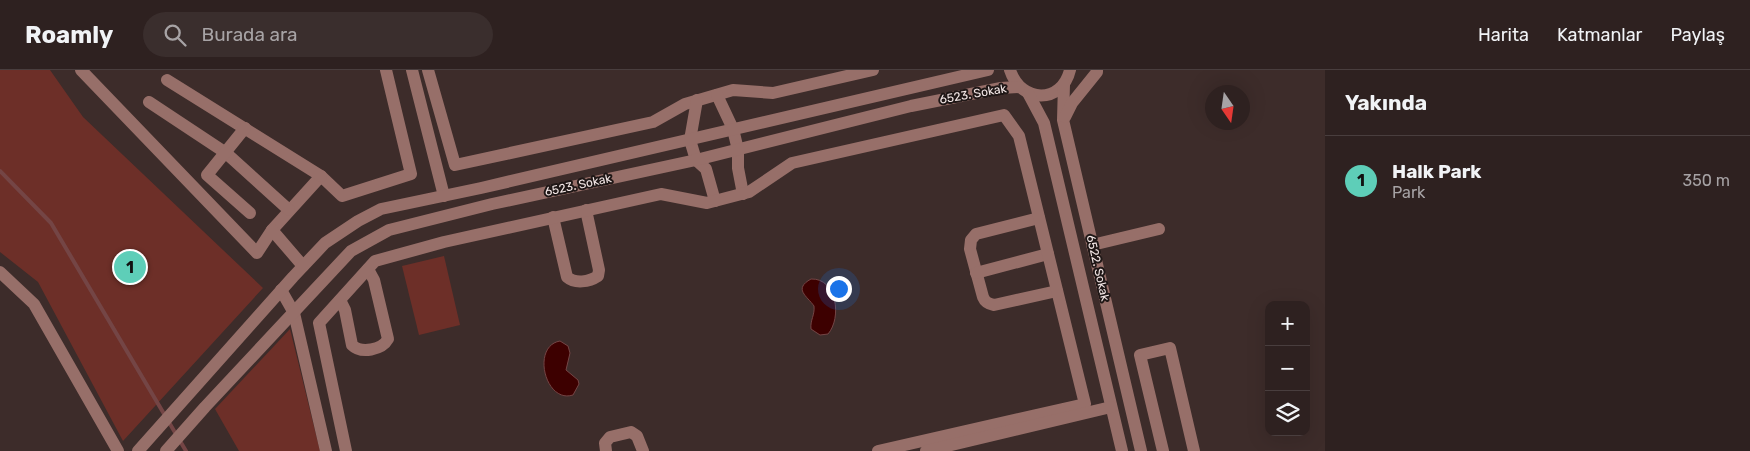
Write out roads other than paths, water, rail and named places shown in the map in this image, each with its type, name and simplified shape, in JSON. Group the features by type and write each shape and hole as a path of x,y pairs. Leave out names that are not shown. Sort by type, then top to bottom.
{"street":[{"path":"82,70 257,253 272,230 320,176"},
{"path":"166,80 320,176 342,196 411,174 386,70"},
{"path":"412,70 444,196"},
{"path":"428,70 455,165 653,122 685,104 733,90 772,93 873,70"},
{"name":"6523. Sokak","path":"138,451 325,243 358,221 382,209 690,140 988,70"},
{"name":"6522. Sokak","path":"1010,70 1013,79 1024,90 1044,123 1122,451"},
{"path":"1064,84 1070,70"},
{"path":"1063,120 1072,103 1098,72 1097,70"},
{"name":"6523. Sokak","path":"167,450 351,251 389,230 492,204 696,160 911,106 1001,88 1024,90 1036,95 1051,94 1064,84"},
{"name":"6522. Sokak","path":"1064,84 1063,120 1141,451"},
{"path":"717,94 733,129 738,150 738,168 743,194"},
{"path":"697,100 690,140 696,160 706,169 714,201"},
{"path":"149,102 226,153 289,210"},
{"path":"346,451 319,323 376,261 444,242 661,194 707,203 749,192 792,163 1004,115 1019,136 1085,404 878,451"},
{"path":"245,128 207,175 250,213"},
{"path":"553,217 567,277 575,282 596,278 599,270 586,210"},
{"path":"1039,218 976,234 970,245 976,273 984,300 990,305 1057,291"},
{"path":"272,230 303,266"},
{"path":"1092,245 1159,230"},
{"path":"976,273 1048,254"},
{"path":"340,300 345,310 354,348 366,350 380,347 386,343 388,339 374,280 368,269"},
{"path":"0,290 4,276 34,304 118,451"},
{"path":"281,290 294,312 326,451"},
{"path":"1162,451 1140,355 1170,348 1194,451"},
{"path":"926,451 1111,406"},
{"path":"606,451 605,443 610,437 631,432 638,436 643,451"}],"waterway":[{"path":"0,171 51,223 186,451"}],"place":[{"name":"Halk Park","path":"130,267"}]}
